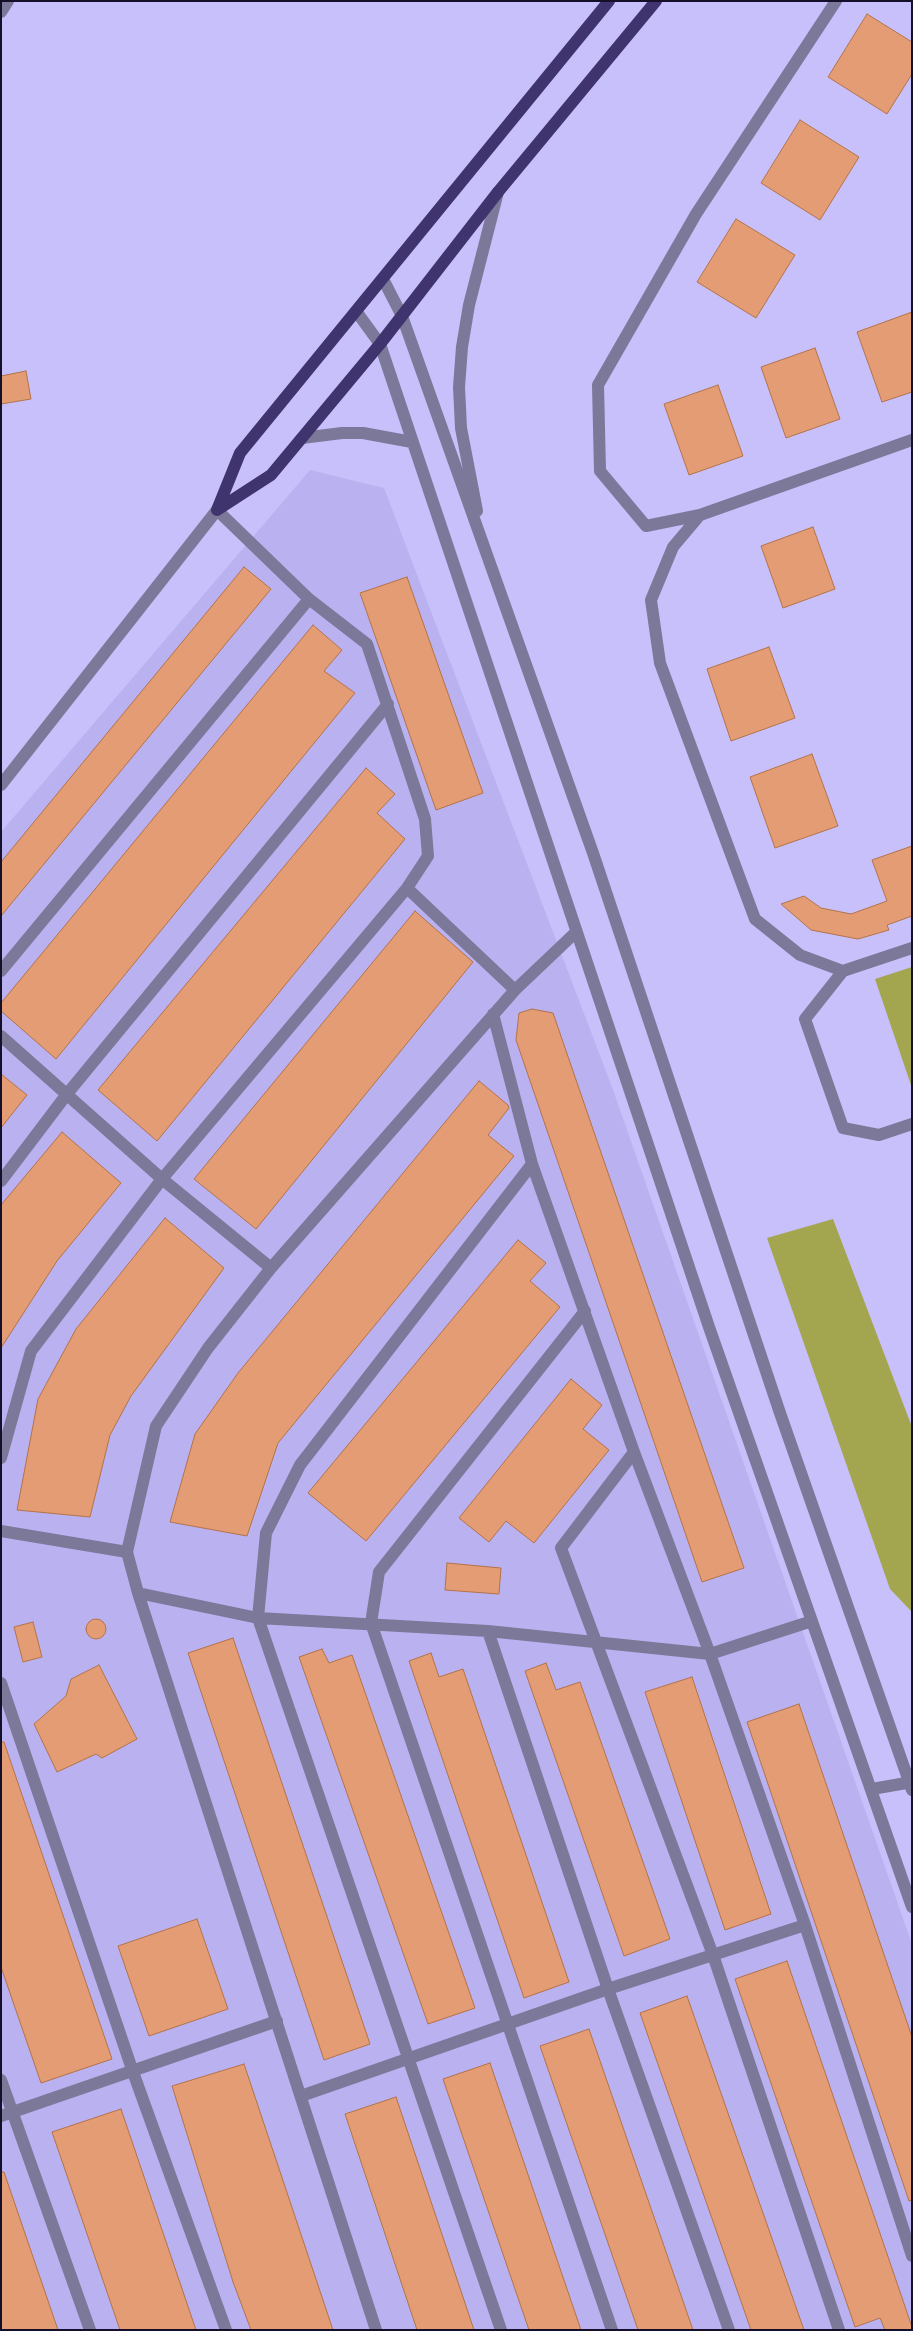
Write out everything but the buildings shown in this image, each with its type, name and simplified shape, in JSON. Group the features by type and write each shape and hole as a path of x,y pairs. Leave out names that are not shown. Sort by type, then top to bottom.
{"main road":[{"path":"217,510 240,453 609,1"},
{"path":"217,510 271,475 380,344 498,192 656,1"}],"street":[{"path":"1,12 8,1"},
{"path":"836,1 696,214 598,385 600,471 646,526 700,515 912,440"},
{"path":"486,555 461,428 459,386 462,347 469,304 498,192"},
{"path":"383,278 402,316 593,853 780,1413 911,1785 872,1789"},
{"path":"356,311 380,344 709,1327 912,1907"},
{"path":"302,438 342,433 363,433 412,442"},
{"path":"1,785 217,510 309,600 367,644 425,819 428,856 407,888 162,1179 31,1351 1,1458"},
{"path":"700,515 674,548 651,600 660,663 754,919 800,955 844,972"},
{"path":"1,971 309,600"},
{"path":"1,1180 67,1094 388,704"},
{"path":"407,888 515,990"},
{"path":"376,2330 138,1593 127,1552 156,1426 208,1348 271,1268 493,1014 515,990 576,932"},
{"path":"912,948 844,972 806,1019 843,1128 879,1135 912,1124"},
{"path":"493,1014 532,1164 586,1311 634,1452 710,1654 805,1925 912,2256"},
{"path":"1,1036 162,1179 271,1268"},
{"path":"501,2330 406,2058 258,1618 266,1533 300,1465 532,1164"},
{"path":"586,1311 379,1572 371,1623 612,2330"},
{"path":"634,1452 561,1548 713,1955 839,2330"},
{"path":"1,1531 127,1552"},
{"path":"138,1593 258,1618 488,1631 596,1644 710,1654 812,1621"},
{"path":"488,1631 608,1989 728,2330"},
{"path":"1,1683 133,2072 226,2330"},
{"path":"301,2096 608,1989 805,1925"},
{"path":"7,2114 277,2021"},
{"path":"1,2080 7,2114 90,2330"}],"shaded area":[{"path":"310,470 384,488 612,1087 912,1944 912,2330 1,2330 1,832"},
{"path":"912,967 912,1088 875,979"},
{"path":"833,1219 912,1427 912,1612 890,1589 767,1238"}]}
